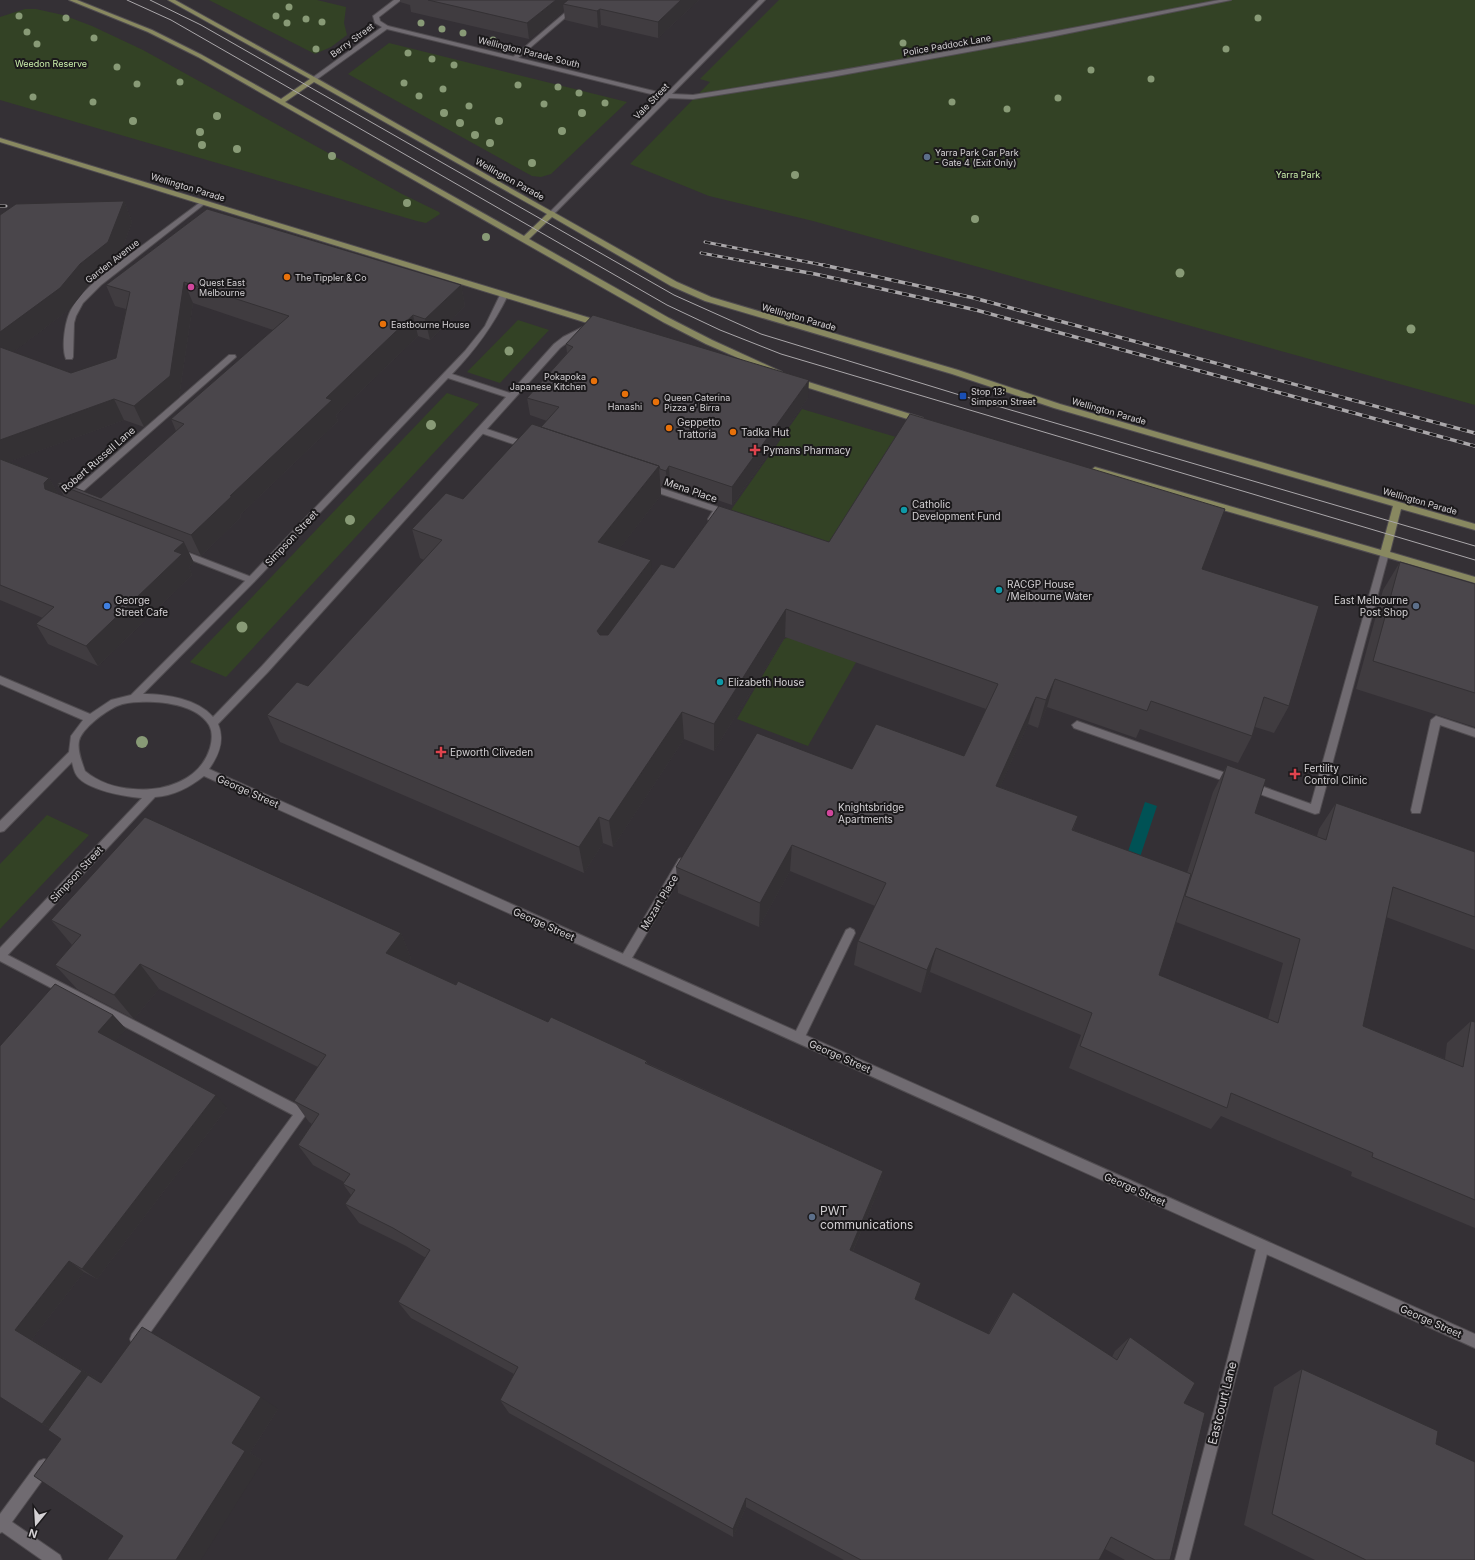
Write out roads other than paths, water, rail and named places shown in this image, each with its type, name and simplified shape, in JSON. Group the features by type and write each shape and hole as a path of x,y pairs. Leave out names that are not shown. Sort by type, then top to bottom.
{"main road":[{"path":"72,0 125,20 230,72 689,332 806,384"},
{"name":"Wellington Parade","path":"171,0 552,213 674,284 708,299 955,372 1057,406 1475,527"},
{"path":"281,102 314,79"},
{"name":"Wellington Parade","path":"0,140 608,326"},
{"path":"525,239 552,213"},
{"path":"746,367 928,422"},
{"path":"1084,467 1385,552 1475,580"},
{"path":"1385,552 1398,505"}],"street":[{"name":"Berry Street","path":"314,79 386,28 377,22 376,16 398,0"},
{"path":"515,58 583,0"},
{"name":"Vale Street","path":"552,213 762,0"},
{"name":"Police Paddock Lane","path":"668,96 693,97 832,75 1050,35 1228,0"},
{"name":"Wellington Parade South","path":"386,28 668,96"},
{"name":"Garden Avenue","path":"70,357 69,320 75,308 84,296 98,282 204,202"},
{"name":"Simpson Street","path":"133,699 252,580 482,337 504,294"},
{"path":"214,722 265,669 557,346 566,338 580,331 608,326"},
{"name":"Robert Russell Lane","path":"60,506 232,358"},
{"path":"446,375 511,396"},
{"path":"481,430 534,448"},
{"name":"Mena Place","path":"637,483 718,510 704,529"},
{"path":"167,548 252,580"},
{"path":"1077,725 1316,810 1385,552"},
{"path":"0,680 91,719"},
{"path":"153,698 178,702 198,710 214,722 218,738 213,754 204,771 176,789 152,794 128,793 104,788 81,774 74,753 75,737 91,719 115,703 133,699 153,698"},
{"path":"1416,810 1436,720 1475,733"},
{"path":"0,828 74,753"},
{"name":"George Street","path":"204,771 1475,1341"},
{"name":"Simpson Street","path":"0,956 152,794"},
{"name":"Mozart Place","path":"625,960 691,850"},
{"path":"798,1038 850,934"},
{"path":"0,956 301,1112 128,1350"},
{"name":"Eastcourt Lane","path":"1182,1560 1263,1246"},
{"path":"53,1453 1,1525 55,1560"}],"water":[{"path":"1145,802 1157,806 1122,911 1108,910"}],"tram line":[{"path":"127,0 171,20 667,305 720,330 781,354 1475,560"},
{"path":"150,0 201,25 674,295 761,334 963,396 1475,546"}],"railway":[{"path":"0,206 6,206"},
{"path":"705,242 824,265"},
{"path":"701,253 771,266"},
{"path":"765,265 815,274 976,310 1475,446"},
{"path":"824,265 828,266"},
{"path":"824,265 974,298 1475,433"}],"place":[{"name":"Yarra Park Car Park - Gate 4 (Exit Only)","path":"927,157"},
{"name":"The Tippler & Co","path":"287,277"},
{"name":"Quest East Melbourne","path":"191,287"},
{"name":"Eastbourne House","path":"383,324"},
{"name":"Pokapoka Japanese Kitchen","path":"594,381"},
{"name":"Hanashi","path":"625,394"},
{"name":"Stop 13: Simpson Street","path":"963,396"},
{"name":"Queen Caterina Pizza e' Birra","path":"656,402"},
{"name":"Geppetto Trattoria","path":"669,428"},
{"name":"Tadka Hut","path":"733,432"},
{"name":"Pymans Pharmacy","path":"755,450"},
{"name":"Catholic Development Fund","path":"904,510"},
{"name":"RACGP House /Melbourne Water","path":"999,590"},
{"name":"George Street Cafe","path":"107,606"},
{"name":"East Melbourne Post Shop","path":"1416,606"},
{"name":"Elizabeth House","path":"720,682"},
{"name":"Epworth Cliveden","path":"441,752"},
{"name":"Fertility Control Clinic","path":"1295,774"},
{"name":"Knightsbridge Apartments","path":"830,813"},
{"name":"PWT communications","path":"812,1217"}],"park label":[{"name":"Weedon Reserve","path":"51,63"},
{"name":"Yarra Park","path":"1298,174"}]}
